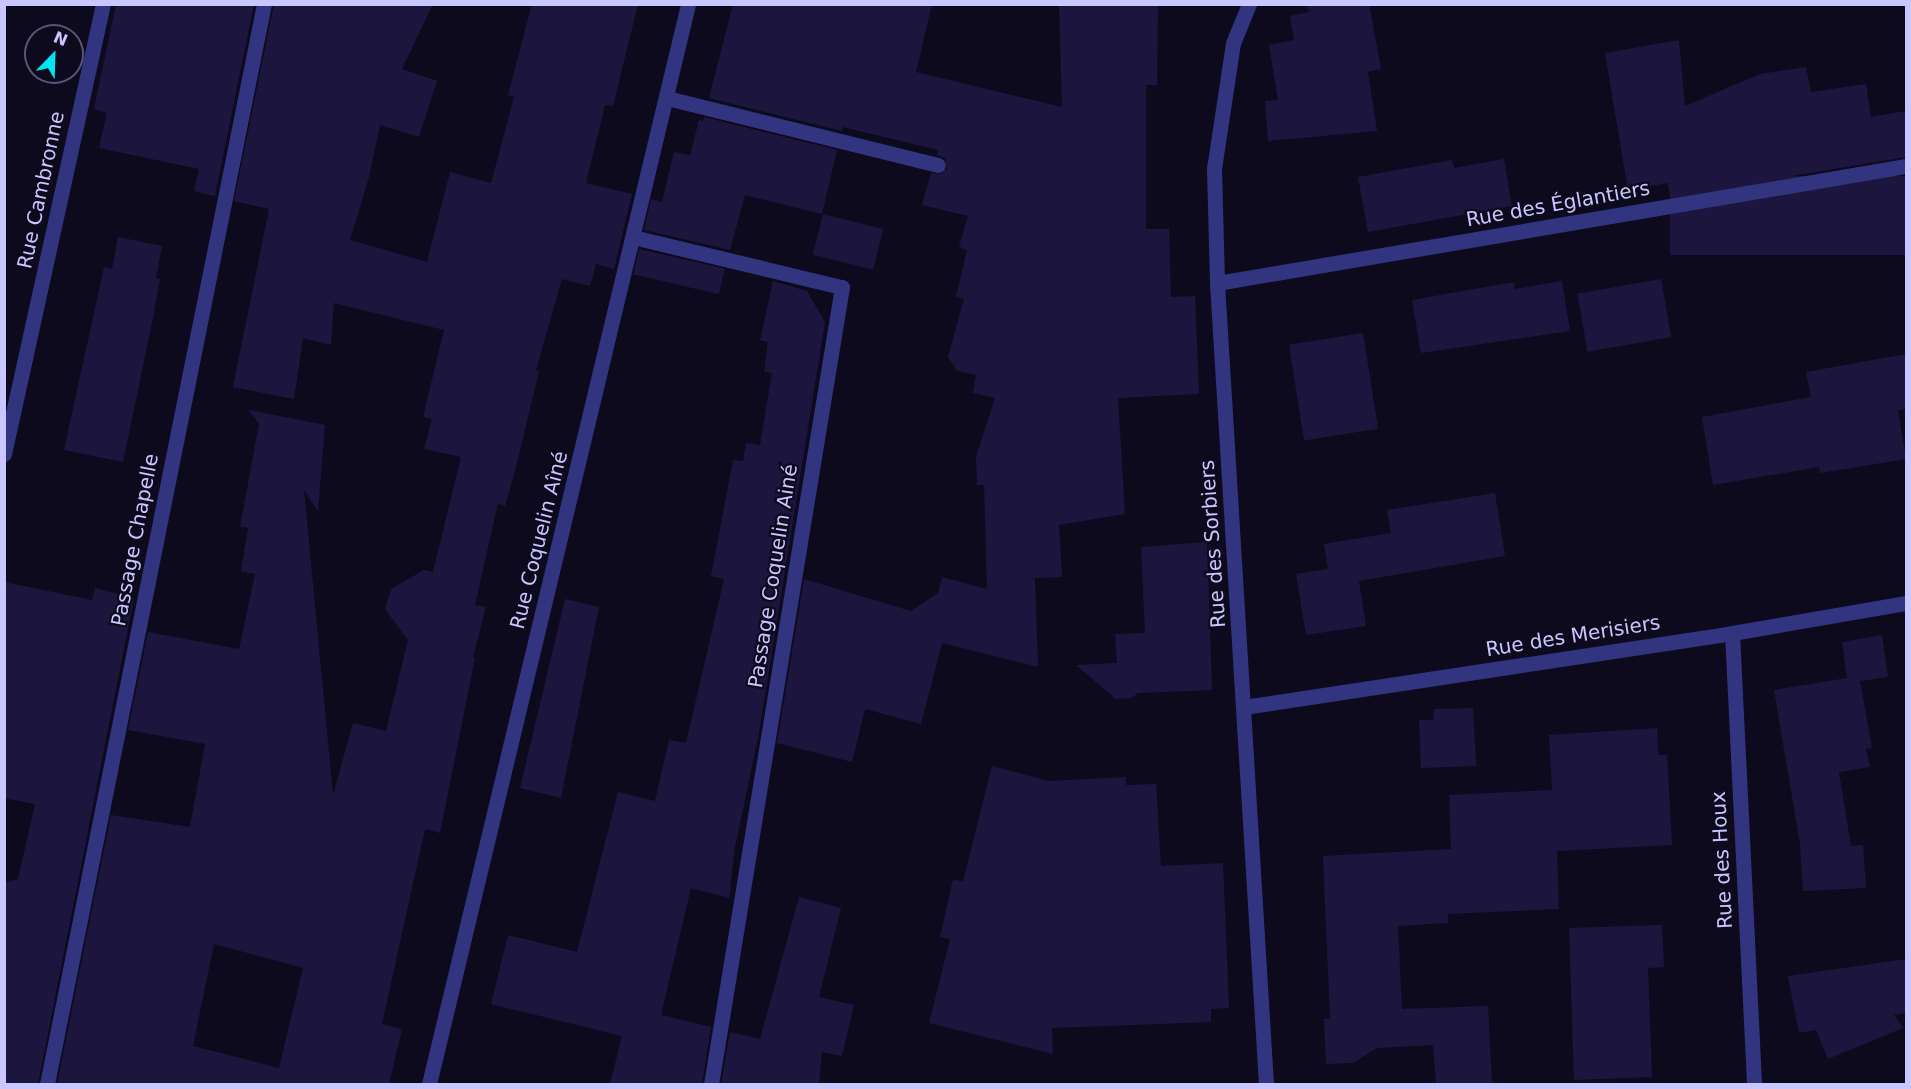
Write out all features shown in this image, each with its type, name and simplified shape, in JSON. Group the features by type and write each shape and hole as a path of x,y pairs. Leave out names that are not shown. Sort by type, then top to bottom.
{"street":[{"name":"Rue Cambronne","path":"4,454 104,4"},
{"name":"Passage Chapelle","path":"47,1084 264,4"},
{"name":"Rue Coquelin Aîné","path":"429,1084 688,4"},
{"name":"Rue des Sorbiers","path":"1249,4 1233,43 1214,168 1217,283 1266,1084"},
{"path":"667,98 938,165"},
{"name":"Rue des Églantiers","path":"1217,283 1906,166"},
{"name":"Passage Coquelin Ainé","path":"633,237 842,287 711,1084"},
{"name":"Rue des Merisiers","path":"1244,707 1732,633 1906,603"},
{"name":"Rue des Houx","path":"1732,633 1754,1084"}],"building":[{"path":"116,4 254,4 215,196 194,191 199,169 99,148 107,113 94,109"},
{"path":"274,4 433,4 402,69 437,81 419,137 380,125 369,177 350,240 427,262 450,172 491,183 514,97 508,95 532,4 638,4 613,106 605,105 586,183 632,194 614,269 596,264 590,286 562,279 536,370 539,371 505,506 498,503 475,605 486,607 473,657 475,658 440,833 425,829 382,1024 402,1029 389,1084 57,1084 111,815 190,827 205,744 128,730 148,632 239,649 255,574 241,571 248,528 240,527 259,424 249,410 325,425 318,511 304,490 333,795 353,723 386,731 408,640 385,609 391,589 424,570 433,572 461,457 424,449 432,419 423,417 444,330 334,303 331,345 303,338 294,399 233,387 269,209 234,201","holes":["214,944 303,968 279,1068 193,1046"]},
{"path":"733,4 932,4 916,72 1062,107 1059,5 1158,4 1157,85 1146,85 1146,229 1169,229 1171,297 1195,296 1199,394 1118,398 1125,514 1059,525 1062,577 1035,578 1038,667 942,643 921,724 865,709 852,762 777,743 804,579 911,611 938,593 942,577 987,589 984,485 977,485 976,457 995,398 973,393 976,375 957,371 948,357 964,299 956,296 967,250 959,247 968,216 922,205 931,173 941,174 947,168 945,158 937,155 938,150 843,127 842,131 709,98"},
{"path":"1307,4 1369,4 1381,69 1368,72 1377,131 1268,141 1265,101 1278,100 1269,45 1294,40 1290,16 1309,12"},
{"path":"1679,40 1685,106 1760,74 1806,67 1811,92 1866,84 1871,117 1906,111 1906,157 1670,196 1668,183 1628,190 1605,53"},
{"path":"704,117 837,150 822,214 745,195 730,250 644,230 651,199 662,202 674,152 690,155 699,120 703,121"},
{"path":"1504,159 1512,206 1368,232 1358,177 1452,160 1454,168"},
{"path":"1670,176 1906,176 1906,255 1670,255"},
{"path":"823,214 883,229 873,270 813,255"},
{"path":"118,237 162,246 156,278 160,279 153,318 123,462 64,450 104,267 112,269"},
{"path":"639,249 725,269 719,294 633,274"},
{"path":"1661,279 1671,337 1588,352 1577,294"},
{"path":"773,281 807,291 825,322 758,738 735,847 729,898 691,888 661,1015 711,1027 702,1084 610,1084 622,1036 491,1004 508,935 577,952 618,792 655,801 669,740 686,743 724,579 711,576 733,460 743,461 746,443 760,445 772,373 764,372 768,342 760,340"},
{"path":"1562,281 1570,331 1421,353 1412,300 1514,282 1515,289"},
{"path":"1363,333 1378,429 1304,441 1289,345"},
{"path":"1906,354 1906,409 1898,410 1906,459 1820,473 1819,467 1713,485 1702,417 1811,397 1806,372"},
{"path":"1495,493 1505,556 1359,581 1366,626 1306,635 1296,574 1328,569 1324,544 1391,533 1387,510"},
{"path":"1207,542 1212,690 1138,693 1131,698 1116,699 1076,665 1117,663 1115,634 1145,633 1141,547"},
{"path":"4,582 92,600 95,588 134,598 38,1084 4,1084 4,883 18,879 35,804 4,798"},
{"path":"565,599 599,607 561,798 520,788"},
{"path":"1882,635 1888,677 1860,681 1872,748 1866,749 1870,767 1839,772 1851,846 1863,845 1866,888 1803,891 1800,844 1774,690 1847,678 1842,642"},
{"path":"1473,708 1476,766 1421,768 1419,720 1433,720 1434,709"},
{"path":"1657,728 1658,755 1667,755 1672,845 1557,851 1559,909 1448,914 1448,923 1398,926 1402,1009 1488,1006 1492,1084 1436,1084 1433,1045 1377,1048 1353,1063 1326,1064 1324,1019 1330,1019 1323,856 1451,849 1449,795 1552,790 1549,735"},
{"path":"992,766 1049,781 1126,777 1126,785 1156,784 1161,866 1223,863 1229,1008 1211,1009 1211,1022 1052,1028 1053,1054 929,1023 950,939 940,937 953,879 963,882"},
{"path":"799,897 841,908 819,997 854,1005 842,1056 822,1052 819,1084 721,1084 730,1032 760,1039"},
{"path":"1662,925 1664,967 1648,968 1652,1077 1574,1080 1569,928"},
{"path":"1906,959 1906,1013 1894,1015 1903,1028 1828,1059 1816,1030 1799,1033 1788,976"}]}
